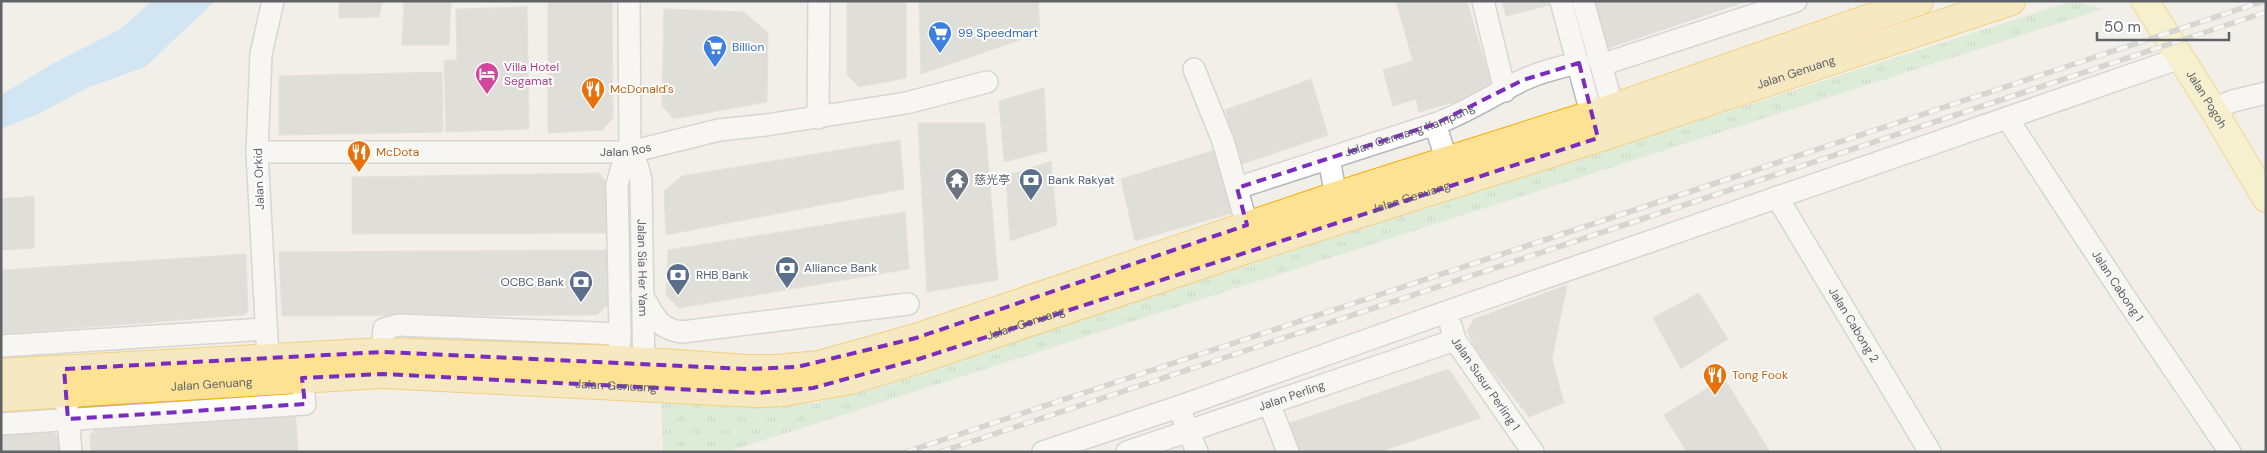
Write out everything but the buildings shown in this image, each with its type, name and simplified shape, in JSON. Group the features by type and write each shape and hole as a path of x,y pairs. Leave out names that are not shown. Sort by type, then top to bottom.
{"highway":[{"name":"Jalan Genuang","path":"1,397 382,374 629,366 758,393 784,392 850,380 1601,120 1919,1"},
{"name":"Jalan Genuang","path":"1,372 66,394 268,358 382,352 629,366 754,369 819,365 916,338 1247,225 1447,161 1601,120 2011,1"}],"main road":[{"name":"Jalan Pogoh","path":"2145,1 2213,109 2266,199"}],"street":[{"name":"Jalan Orkid","path":"268,358 257,152 261,54 273,1"},
{"name":"Jalan Sia Her Yam","path":"629,1 630,152 638,168 641,180 642,295 629,366"},
{"path":"818,118 819,1"},
{"path":"1483,1 1505,91"},
{"path":"1561,1 1578,63 1601,120"},
{"path":"1582,1 1601,65 1601,120"},
{"path":"1601,65 1796,1"},
{"path":"1043,452 1178,407 1446,312 2180,58"},
{"name":"Jalan Genuang Kampung","path":"1237,188 1435,124 1464,113 1523,80 1550,70 1578,63"},
{"path":"1194,69 1223,141 1247,225"},
{"name":"Jalan Ros","path":"257,152 630,152 719,130 818,118 906,103 987,82"},
{"path":"2213,109 2233,101 2263,99"},
{"name":"Jalan Cabong 1","path":"2007,118 2122,294 2230,452"},
{"path":"1435,124 1447,161"},
{"name":"Jalan Sia Her Yam","path":"629,366 617,185 621,170 630,152"},
{"path":"1329,159 1336,196"},
{"name":"Jalan Cabong 2","path":"1777,197 1930,452"},
{"path":"642,295 657,321 668,330 682,332 908,304"},
{"name":"Jalan Susur Perling 1","path":"1446,312 1455,340 1533,452"},
{"path":"1,346 266,329"},
{"name":"Jalan Perling","path":"1127,452 1455,340"},
{"path":"1,424 66,394 71,452"},
{"path":"1269,403 1288,452"},
{"path":"1178,407 1197,452"}],"highlighted area":[{"path":"1579,63 1598,138 919,359 813,388 757,393 382,374 302,378 305,404 68,419 64,369 382,352 747,369 797,367 916,338 1247,225 1237,188 1435,124 1523,80"}],"green space":[{"path":"2073,1 2103,9 727,452 663,452 661,398 752,405 816,403"}],"water":[{"path":"152,1 215,1 145,67 89,87 38,114 1,129 1,95 54,63 119,30"}],"railway":[{"path":"906,452 2264,1"},
{"path":"940,452 2266,12"}],"place":[{"name":"99 Speedmart","path":"940,54"},
{"name":"Billion","path":"715,68"},
{"name":"Villa Hotel Segamat","path":"487,95"},
{"name":"McDonald's","path":"593,110"},
{"name":"McDota","path":"359,173"},
{"name":"慈光亭","path":"957,201"},
{"name":"Bank Rakyat","path":"1031,201"},
{"name":"Alliance Bank","path":"787,289"},
{"name":"RHB Bank","path":"678,296"},
{"name":"OCBC Bank","path":"581,303"},
{"name":"Tong Fook","path":"1715,396"}]}
